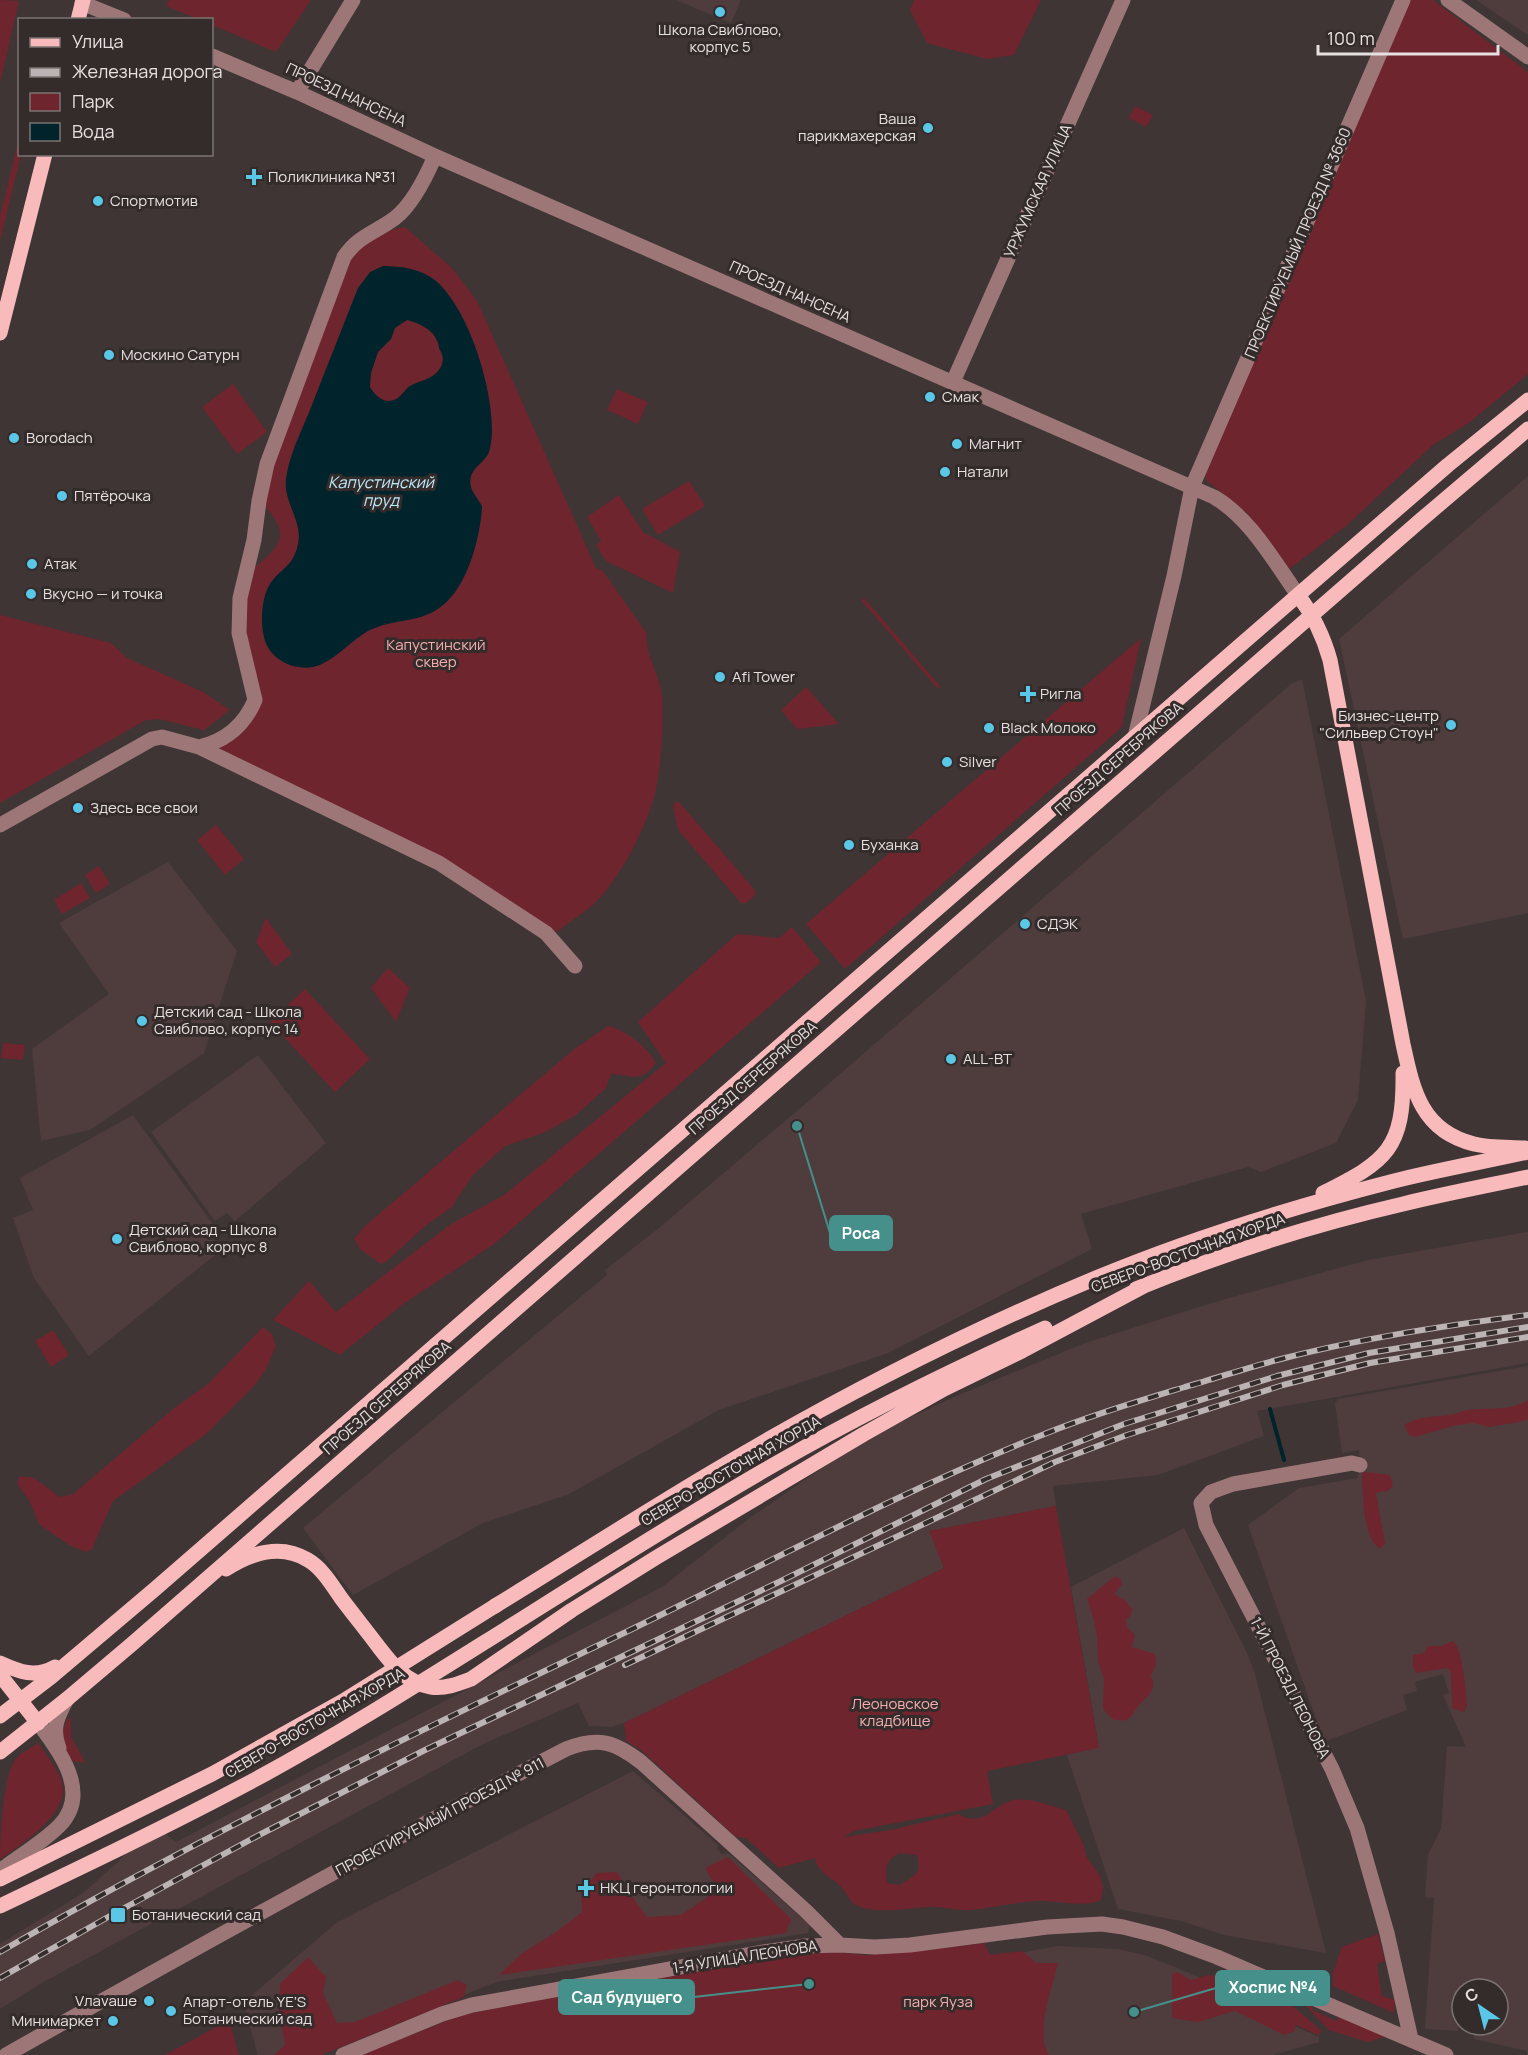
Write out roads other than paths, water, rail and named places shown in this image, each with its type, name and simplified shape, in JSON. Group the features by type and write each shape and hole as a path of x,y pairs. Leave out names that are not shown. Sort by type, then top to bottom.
{"main road":[{"path":"78,18 82,2"},
{"path":"0,333 44,156"},
{"name":"ПРОЕЗД СЕРЕБРЯКОВА","path":"0,1716 76,1655 507,1285 1298,595 1448,465 1528,400"},
{"name":"ПРОЕЗД СЕРЕБРЯКОВА","path":"0,1752 67,1699 1312,614 1528,429"},
{"name":"ПРОЕЗД НАНСЕНА","path":"1298,595 1312,614 1323,637 1330,660 1403,1044"},
{"path":"1403,1044 1413,1088 1419,1103 1429,1118 1441,1129 1455,1138 1475,1145 1528,1150"},
{"path":"1293,1208 1362,1174 1380,1159 1392,1143 1403,1107 1403,1044"},
{"name":"СЕВЕРО-ВОСТОЧНАЯ ХОРДА","path":"0,1879 212,1774 343,1701 705,1476 862,1389 991,1324 1108,1273 1193,1241 1293,1208 1528,1150"},
{"name":"СЕВЕРО-ВОСТОЧНАЯ ХОРДА","path":"0,1906 126,1846 256,1779 402,1694 776,1463 881,1407 1002,1347 1088,1308 1146,1285 1296,1233 1401,1204 1528,1177"},
{"path":"196,1587 240,1560 276,1550 292,1553 309,1560 326,1577 393,1666 406,1677 432,1687 453,1686 471,1679 657,1557 864,1434 944,1389 1022,1351 1146,1285"},
{"path":"0,1663 27,1673 40,1673 76,1655"},
{"path":"0,1675 38,1723"}],"street":[{"path":"297,92 353,0"},
{"name":"УРЖУМСКАЯ УЛИЦА","path":"953,382 1123,0"},
{"name":"ПРОЕКТИРУЕМЫЙ ПРОЕЗД № 3660","path":"1135,737 1174,576 1192,487 1403,0"},
{"path":"1448,0 1528,57"},
{"path":"82,2 119,18"},
{"name":"ПРОЕЗД НАНСЕНА","path":"213,56 1192,487 1231,507 1245,521 1298,595"},
{"path":"199,747 223,740 251,710 255,700 239,633 240,598 254,540 259,501 267,464 344,257 352,245 363,236 396,217 424,179 435,156"},
{"path":"0,825 152,739 162,737 199,747 439,863 546,933 575,966"},
{"name":"1-Й ПРОЕЗД ЛЕОНОВА","path":"1360,1465 1352,1463 1233,1484 1211,1492 1201,1503 1206,1525 1332,1769 1357,1828 1387,1933 1412,2039"},
{"path":"0,1871 60,1825 68,1813 73,1798 72,1785 66,1761 56,1740 55,1727 67,1699"},
{"path":"38,1723 66,1761"},
{"name":"ПРОЕКТИРУЕМЫЙ ПРОЕЗД № 911","path":"6,2055 149,1974 486,1791 566,1749 580,1743 594,1741 615,1745 641,1762 806,1911 840,1945"},
{"name":"1-Я УЛИЦА ЛЕОНОВА","path":"343,2055 442,2014 486,2002 764,1952 805,1946 910,1945 1079,1924 1102,1924 1163,1937 1217,1957 1446,2055"}],"water":[{"name":"Капустинский пруд","path":"383,266 397,267 418,271 430,277 448,294 468,329 483,371 492,429 488,453 472,473 470,481 472,490 482,506 479,528 464,577 443,606 423,616 370,630 320,665 307,668 294,666 277,658 269,649 262,626 264,599 270,584 293,558 298,544 298,527 287,496 286,479 296,444 358,288 370,272","holes":["407,320 425,327 432,333 443,360 438,371 432,376 410,386 396,399 384,400 370,387 371,373 378,352 391,339 395,328"]}],"waterway":[{"path":"1270,1409 1284,1460"}],"railway":[{"path":"0,1952 154,1867 310,1786 832,1530 989,1457 1095,1415 1273,1361 1399,1334 1528,1315"},
{"path":"0,1978 261,1834 425,1750 781,1581 986,1479 1124,1424 1277,1376 1369,1353 1528,1327"},
{"path":"625,1665 1055,1462 1127,1435 1283,1385 1370,1363 1528,1337"}],"place":[{"name":"Школа Свиблово, корпус 5","path":"720,12"},
{"name":"Ваша парикмахерская","path":"928,128"},
{"name":"Поликлиника №31","path":"254,177"},
{"name":"Спортмотив","path":"98,201"},
{"name":"Москино Сатурн","path":"109,355"},
{"name":"Смак","path":"930,397"},
{"name":"Borodach","path":"14,438"},
{"name":"Магнит","path":"957,444"},
{"name":"Натали","path":"945,472"},
{"name":"Пятёрочка","path":"62,496"},
{"name":"Атак","path":"32,564"},
{"name":"Вкусно — и точка","path":"31,594"},
{"name":"Afi Tower","path":"720,677"},
{"name":"Ригла","path":"1028,694"},
{"name":"Бизнес-центр \"Сильвер Стоун\"","path":"1451,725"},
{"name":"Black Молоко","path":"989,728"},
{"name":"Silver","path":"947,762"},
{"name":"Здесь все свои","path":"78,808"},
{"name":"Буханка","path":"849,845"},
{"name":"СДЭК","path":"1025,924"},
{"name":"Детский сад - Школа Свиблово, корпус 14","path":"142,1021"},
{"name":"ALL-BT","path":"951,1059"},
{"name":"Роса","path":"797,1126"},
{"name":"Детский сад - Школа Свиблово, корпус 8","path":"117,1239"},
{"name":"НКЦ геронтологии","path":"586,1888"},
{"name":"Ботанический сад","path":"118,1915"},
{"name":"Сад будущего","path":"809,1984"},
{"name":"Vлаvаше","path":"149,2001"},
{"name":"Апарт-отель YE’S Ботанический сад","path":"171,2011"},
{"name":"Хоспис №4","path":"1134,2012"},
{"name":"Минимаркет","path":"113,2021"}],"park label":[{"name":"Капустинский сквер","path":"436,654"},
{"name":"Леоновское кладбище","path":"895,1712"},
{"name":"парк Яуза","path":"938,2002"}]}
